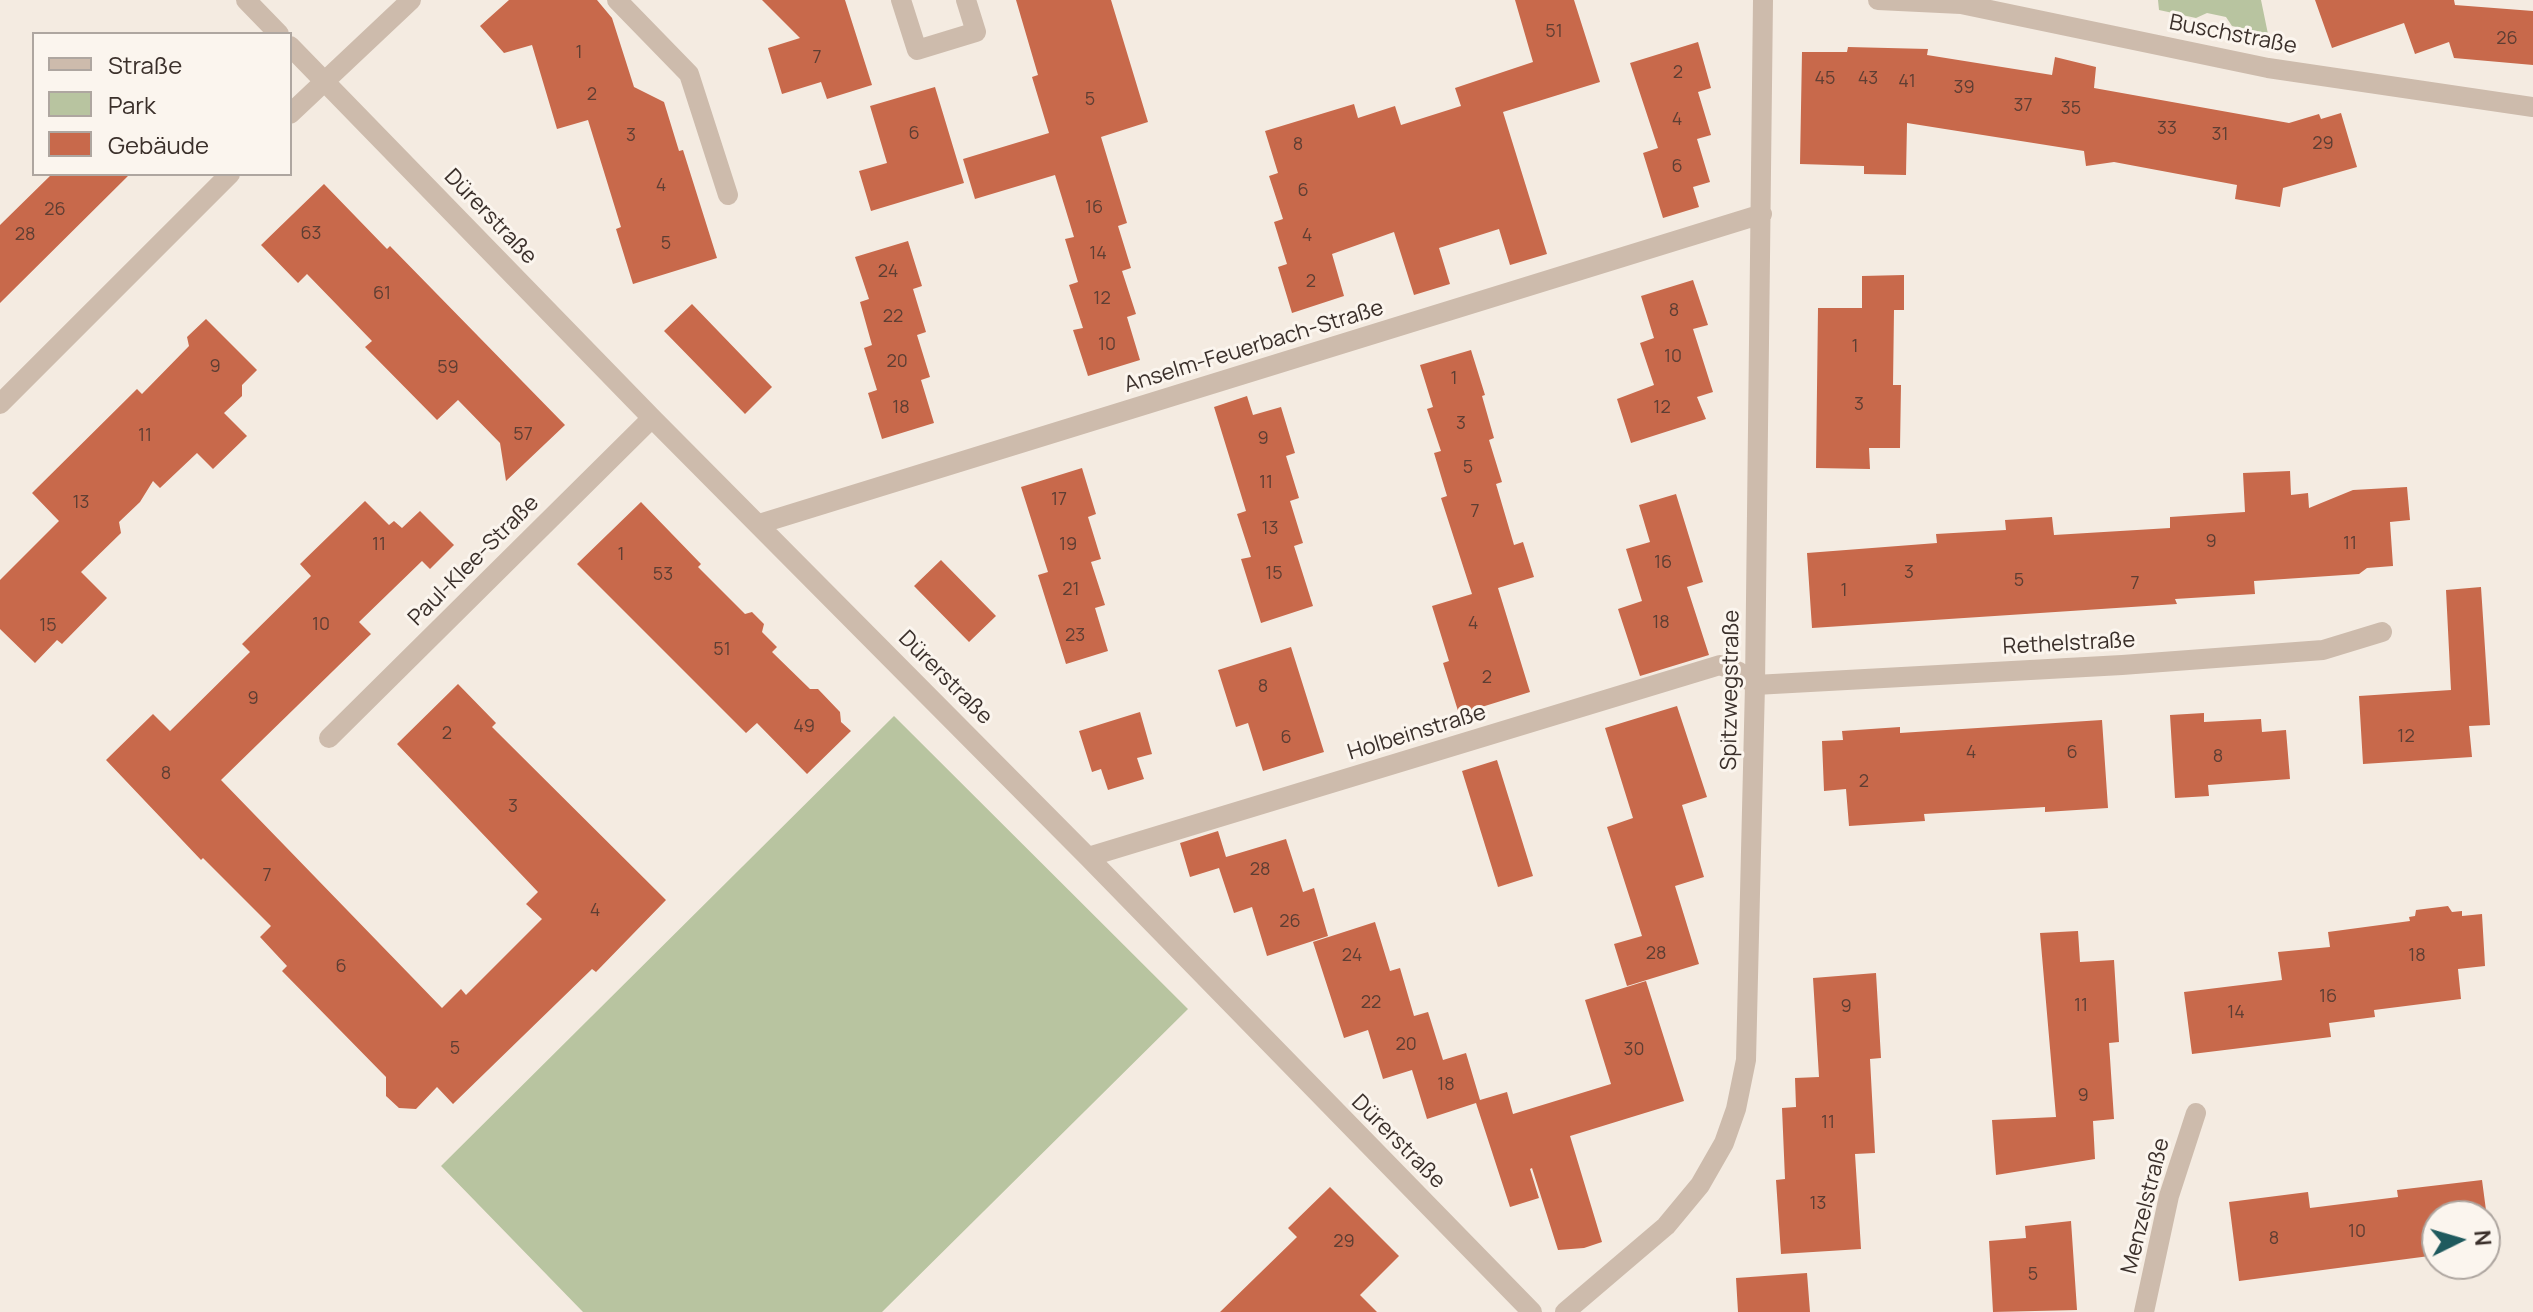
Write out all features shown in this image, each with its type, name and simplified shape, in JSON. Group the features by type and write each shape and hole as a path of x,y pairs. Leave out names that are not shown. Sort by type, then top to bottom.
{"street":[{"path":"246,0 277,32"},
{"path":"292,112 411,0"},
{"path":"617,0 689,74 728,195"},
{"path":"901,0 917,50 976,32 966,0"},
{"name":"Spitzwegstraße","path":"1565,1312 1666,1226 1700,1185 1724,1143 1736,1109 1746,1060 1755,685 1763,0"},
{"name":"Buschstraße","path":"1878,0 1961,4 2268,68 2533,107"},
{"name":"Dürerstraße","path":"292,48 1532,1312"},
{"path":"0,404 228,176"},
{"name":"Anselm-Feuerbach-Straße","path":"759,524 1762,214"},
{"name":"Paul-Klee-Straße","path":"329,738 652,418"},
{"name":"Rethelstraße","path":"1755,685 2106,666 2323,650 2382,632"},
{"name":"Holbeinstraße","path":"1088,857 1720,665 1739,672 1755,685"},
{"name":"Menzelstraße","path":"2144,1312 2169,1196 2196,1113"}],"green space":[{"path":"2158,0 2261,0 2268,34 2232,26 2226,17 2207,13 2196,18 2159,10"},
{"path":"894,716 1188,1009 882,1312 583,1312 441,1166"}],"building":[{"path":"509,0 597,0 612,18 634,87 664,102 679,151 683,150 717,258 633,284 616,229 621,227 588,120 557,129 532,45 504,53 480,26"},
{"path":"762,0 845,0 872,85 827,99 821,82 782,94 768,48 800,38"},
{"path":"1016,0 1111,0 1148,122 1101,137 1127,223 1118,226 1131,268 1122,271 1136,314 1127,317 1140,360 1088,376 1073,330 1083,328 1069,285 1078,282 1065,239 1074,237 1055,175 975,199 963,159 1049,133 1032,77 1038,75"},
{"path":"1515,0 1574,0 1600,82 1503,112 1547,254 1510,265 1499,229 1439,248 1450,284 1414,295 1394,232 1332,254 1344,296 1292,313 1278,267 1287,264 1274,222 1283,219 1269,176 1278,173 1265,131 1354,104 1358,118 1395,106 1401,125 1461,106 1455,88 1533,62"},
{"path":"2315,0 2454,0 2455,5 2533,11 2533,65 2454,58 2449,42 2415,54 2404,23 2332,48"},
{"path":"1698,42 1711,88 1698,92 1711,135 1697,139 1710,182 1693,187 1699,207 1663,218 1643,153 1658,148 1630,63"},
{"path":"1848,47 1928,49 1927,55 2052,75 2055,57 2096,67 2094,88 2289,123 2319,114 2321,119 2341,113 2357,167 2283,188 2280,207 2235,199 2237,185 2114,162 2086,166 2084,151 1907,123 1906,175 1864,174 1864,166 1800,164 1802,52 1847,52"},
{"path":"935,87 964,183 871,211 859,171 887,163 870,106"},
{"path":"50,176 128,176 0,303 0,225"},
{"path":"324,184 387,249 390,246 565,425 506,481 500,443 458,400 437,420 365,347 372,341 307,274 298,283 261,245"},
{"path":"908,241 922,286 913,289 926,332 917,335 930,377 921,380 934,423 882,439 868,393 877,390 864,348 872,345 860,302 869,299 855,257"},
{"path":"1904,275 1904,310 1894,310 1893,385 1901,385 1900,448 1869,448 1870,469 1816,468 1818,308 1862,308 1862,276"},
{"path":"1693,280 1708,325 1693,329 1713,392 1697,397 1706,419 1631,443 1617,399 1654,385 1640,343 1654,338 1641,296"},
{"path":"692,304 772,387 745,414 664,331"},
{"path":"206,319 257,370 242,385 242,396 224,413 247,436 213,469 197,453 160,488 153,481 140,502 119,522 121,533 81,572 107,598 62,644 57,640 35,663 0,629 0,580 59,521 32,493 137,389 142,394 189,346 187,337"},
{"path":"1471,350 1494,438 1489,440 1502,482 1496,484 1514,545 1523,542 1534,577 1498,588 1530,692 1459,714 1443,663 1449,661 1432,606 1472,594 1441,498 1447,496 1434,453 1441,451 1427,409 1433,407 1420,365"},
{"path":"1247,396 1253,415 1281,407 1295,453 1286,456 1299,498 1290,501 1303,543 1294,546 1313,606 1261,623 1241,559 1251,557 1237,514 1246,511 1214,407"},
{"path":"1082,468 1096,514 1088,517 1101,559 1091,562 1105,605 1095,608 1108,651 1066,664 1038,575 1048,572 1021,487"},
{"path":"2290,471 2291,495 2308,493 2309,508 2353,490 2407,487 2410,520 2390,522 2393,566 2367,568 2359,574 2254,581 2255,594 2175,599 2177,604 1812,628 1807,553 1937,543 1936,534 2006,530 2005,520 2052,517 2054,535 2170,528 2170,517 2245,512 2243,473"},
{"path":"1676,494 1703,582 1687,587 1709,655 1640,676 1618,609 1642,601 1626,549 1650,542 1639,505"},
{"path":"365,501 389,525 394,521 402,528 420,511 454,545 430,569 422,561 359,622 371,634 221,780 442,1008 461,989 466,995 542,919 526,904 538,892 397,744 458,684 496,723 492,727 666,900 596,972 592,969 453,1104 437,1087 416,1109 399,1108 386,1096 386,1077 282,971 287,966 260,937 271,926 203,858 201,860 106,760 153,714 170,731 250,652 242,644 311,576 300,564"},
{"path":"641,502 701,564 698,567 745,614 752,612 764,624 762,632 777,647 772,652 810,689 818,689 840,712 841,722 851,731 807,774 757,723 746,733 577,564"},
{"path":"941,560 996,616 969,642 914,586"},
{"path":"2481,587 2490,725 2469,726 2472,757 2363,764 2359,696 2451,690 2446,590"},
{"path":"1291,647 1324,752 1263,771 1248,723 1236,727 1218,670"},
{"path":"1677,706 1707,797 1682,805 1704,877 1675,886 1699,964 1627,986 1614,944 1642,936 1607,827 1633,818 1605,728"},
{"path":"1140,712 1152,754 1137,758 1144,779 1108,790 1101,769 1092,772 1079,731"},
{"path":"2204,713 2204,722 2261,719 2262,732 2286,730 2290,779 2208,785 2209,796 2175,798 2170,715"},
{"path":"2102,720 2108,808 2045,812 2045,807 1924,814 1925,821 1849,826 1846,789 1824,791 1822,741 1843,740 1842,731 1900,727 1900,733"},
{"path":"1497,760 1533,876 1498,887 1462,771"},
{"path":"1218,831 1226,857 1286,839 1303,892 1314,888 1328,936 1267,956 1252,907 1234,913 1219,868 1190,877 1180,843"},
{"path":"2448,906 2452,912 2462,911 2462,916 2482,914 2485,966 2458,969 2461,999 2374,1010 2375,1017 2329,1023 2331,1037 2192,1054 2184,992 2282,980 2278,952 2330,947 2328,932 2410,921 2409,917 2415,916 2416,910"},
{"path":"1375,922 1390,971 1400,968 1414,1016 1428,1012 1443,1060 1466,1053 1480,1100 1507,1092 1513,1114 1611,1084 1585,1000 1646,981 1684,1101 1570,1136 1602,1242 1584,1248 1558,1250 1532,1168 1539,1198 1510,1207 1476,1103 1427,1119 1412,1070 1383,1079 1368,1030 1344,1038 1313,942"},
{"path":"2078,931 2080,962 2114,960 2119,1042 2109,1043 2114,1119 2093,1121 2095,1159 1996,1175 1992,1120 2056,1117 2040,933"},
{"path":"1876,973 1881,1058 1870,1059 1875,1153 1855,1154 1861,1249 1781,1254 1776,1180 1785,1179 1782,1108 1796,1107 1795,1078 1819,1077 1813,978"},
{"path":"2482,1180 2485,1200 2421,1200 2421,1257 2239,1281 2229,1202 2308,1192 2310,1208 2398,1197 2397,1190"},
{"path":"1330,1187 1399,1256 1360,1295 1377,1312 1220,1312 1297,1237 1288,1228"},
{"path":"2071,1221 2077,1310 1993,1312 1989,1241 2026,1238 2025,1226"},
{"path":"1807,1273 1810,1312 1738,1312 1736,1278"}]}
